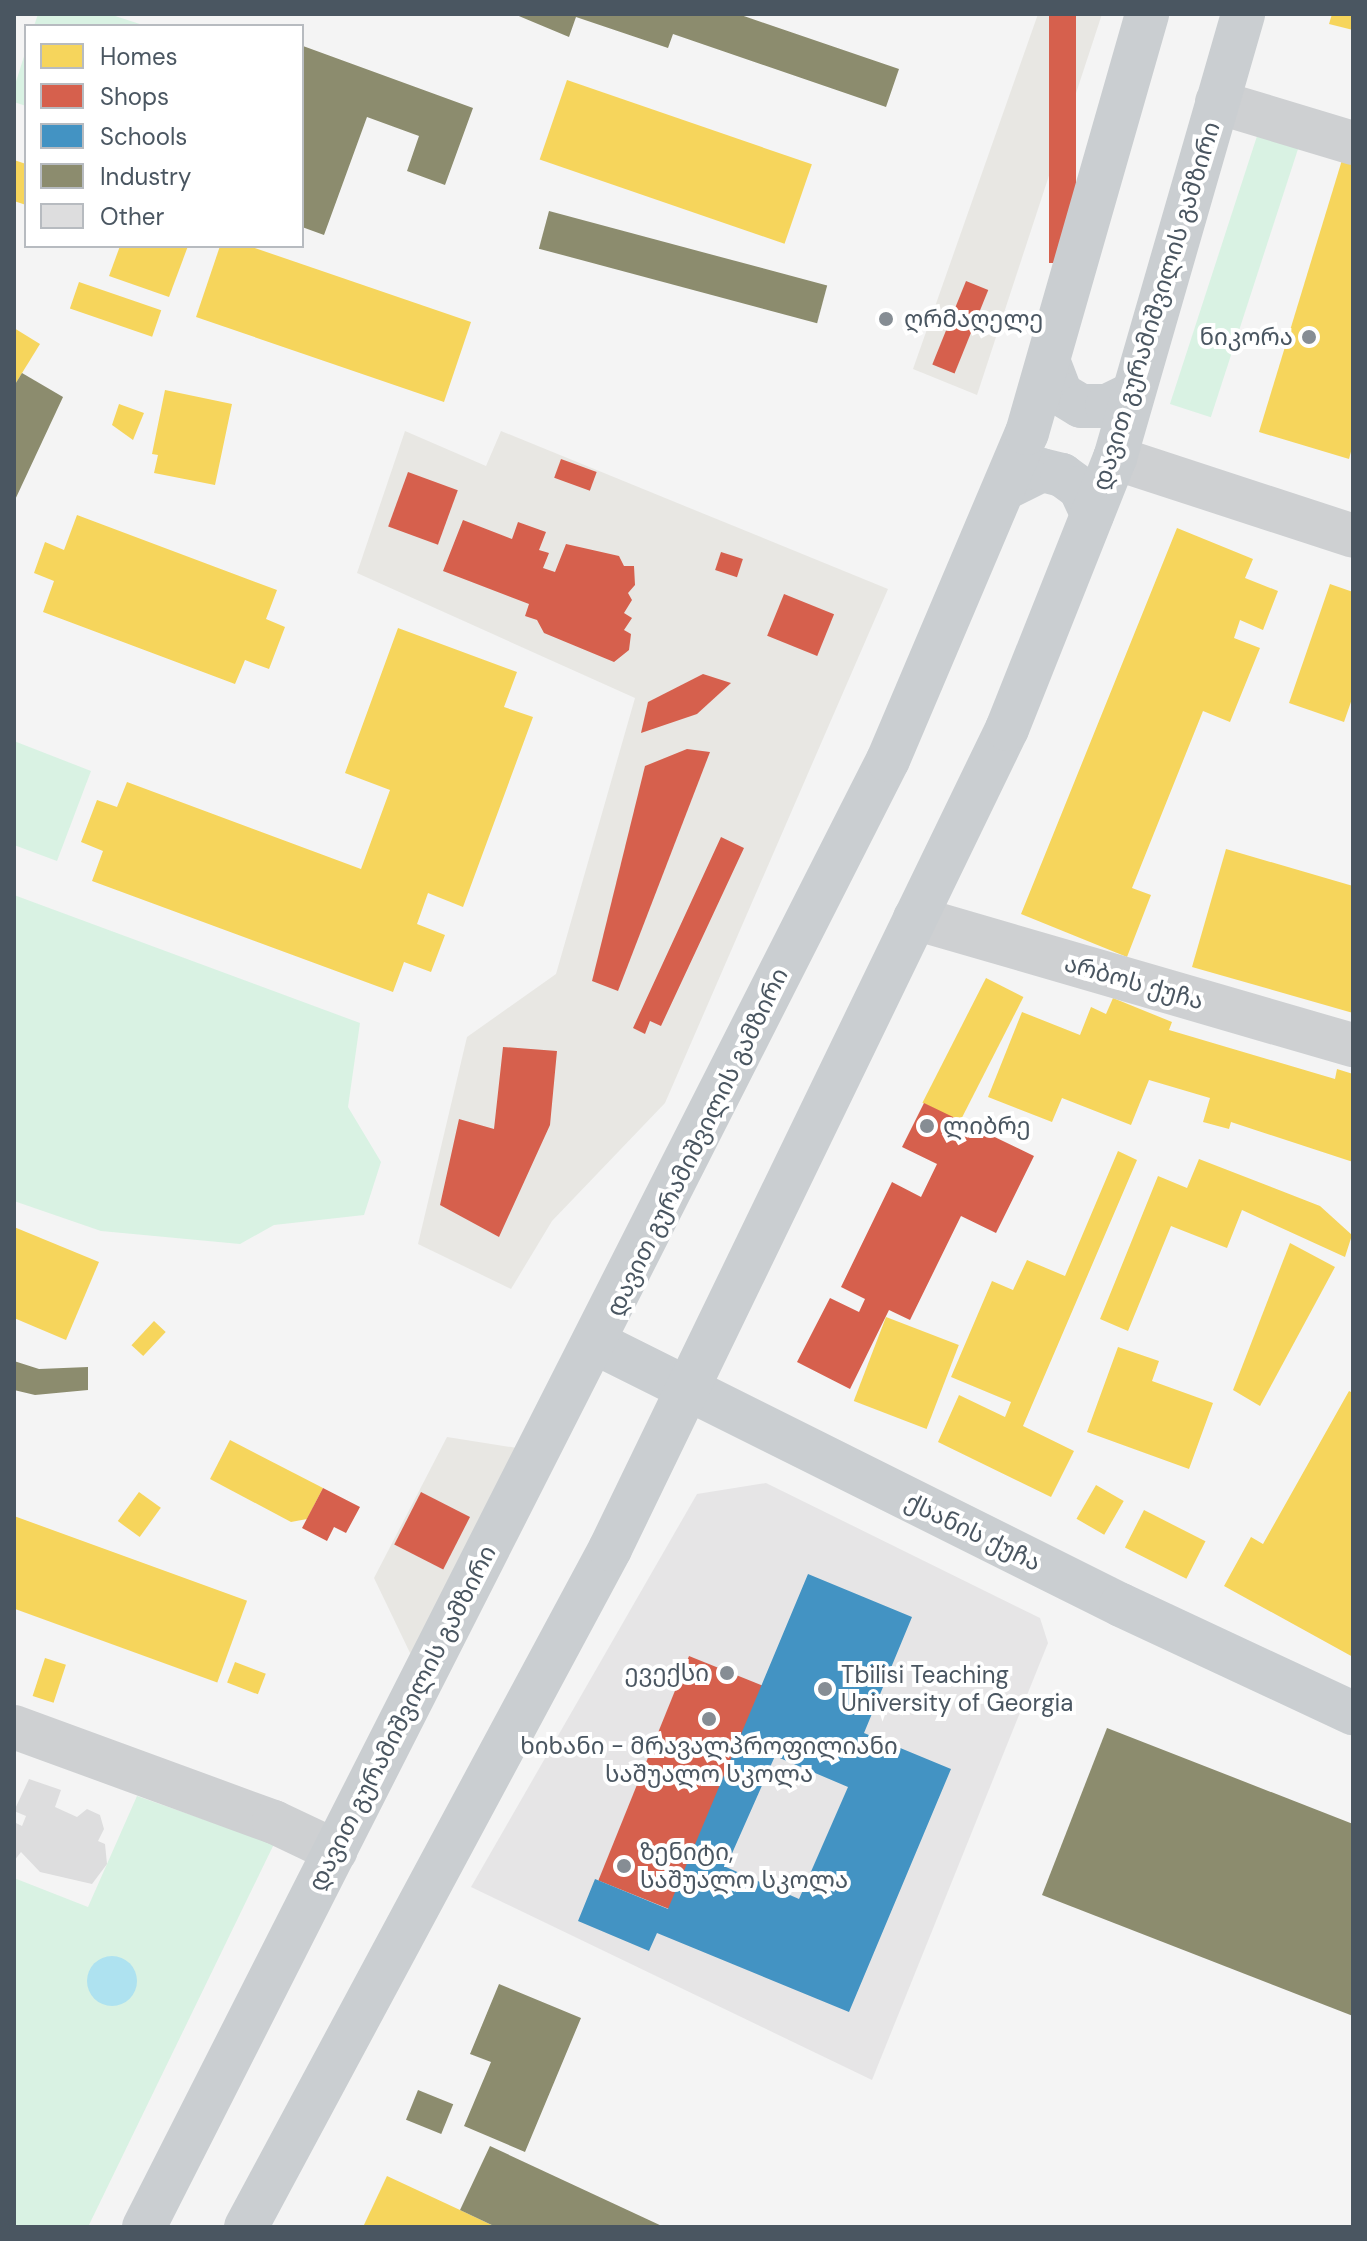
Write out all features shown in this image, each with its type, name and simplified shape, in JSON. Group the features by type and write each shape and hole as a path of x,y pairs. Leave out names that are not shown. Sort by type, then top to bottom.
{"main road":[{"name":"დავით გურამიშვილის გამზირი","path":"144,2227 335,1851 397,1721 596,1343 888,760 1006,488 1049,363 1147,14"},
{"name":"დავით გურამიშვილის გამზირი","path":"246,2227 610,1549 1007,729 1115,458 1243,14"},
{"path":"1049,363 1061,394 1081,406 1107,406 1132,394"},
{"path":"1006,488 1042,470 1062,475 1080,488 1092,514"},
{"name":"ქსანის ქუჩა","path":"596,1343 1121,1605 1353,1713"}],"street":[{"path":"1217,102 1353,143"},
{"path":"1115,458 1353,536"},
{"name":"არბოს ქუჩა","path":"915,918 1353,1045"},
{"path":"14,1727 274,1822 335,1851"}],"shaded area":[{"path":"1038,14 1102,14 977,395 913,369"},
{"path":"405,431 486,466 501,431 888,589 665,1103 552,1221 511,1289 418,1244 467,1037 556,974 635,698 357,573"},
{"path":"447,1437 517,1448 411,1655 374,1578"},
{"path":"766,1483 1040,1618 1048,1643 872,2080 471,1887 697,1494"}],"green space":[{"path":"38,14 109,14 140,24 35,24"},
{"path":"24,56 24,105 14,102 14,88"},
{"path":"1258,133 1299,146 1211,417 1170,404"},
{"path":"14,741 91,771 57,861 14,845"},
{"path":"14,895 360,1023 348,1107 381,1162 364,1215 274,1225 240,1244 101,1231 14,1201"},
{"path":"137,1796 274,1844 88,2227 14,2227 14,1878 88,1907"}],"water":[{"path":"112,1956 130,1963 137,1981 130,1999 112,2006 94,1999 87,1981 94,1963"}],"building: Homes":[{"path":"1332,14 1353,14 1353,30 1329,24"},
{"path":"567,80 812,164 785,244 540,159"},
{"path":"14,160 24,163 24,204 14,201"},
{"path":"1342,160 1353,164 1353,444 1349,459 1259,432"},
{"path":"119,248 187,248 169,297 109,276"},
{"path":"219,248 255,248 471,322 444,402 196,317"},
{"path":"79,282 161,310 152,337 70,308"},
{"path":"14,328 40,344 14,386"},
{"path":"165,390 232,404 215,485 154,473 158,455 152,454"},
{"path":"119,404 144,413 133,440 112,425"},
{"path":"77,515 277,590 266,619 285,627 269,669 245,660 235,684 43,612 54,581 34,573 45,542 64,550"},
{"path":"1177,528 1253,559 1245,578 1278,591 1263,630 1240,620 1234,638 1260,648 1230,722 1203,711 1132,888 1151,895 1127,957 1021,914"},
{"path":"1330,584 1353,592 1353,696 1344,722 1289,703"},
{"path":"398,628 517,672 504,707 533,717 463,907 428,893 417,924 445,935 431,972 404,962 393,992 92,881 103,851 81,842 97,800 117,807 127,782 361,869 390,790 345,773"},
{"path":"1226,849 1353,886 1353,1013 1192,967"},
{"path":"986,978 1023,997 960,1122 922,1103"},
{"path":"1113,998 1172,1022 1169,1030 1335,1079 1337,1069 1353,1074 1353,1162 1231,1122 1229,1129 1203,1122 1210,1098 1149,1080 1131,1125 1062,1098 1052,1122 988,1097 1022,1012 1080,1035 1091,1007 1106,1014"},
{"path":"1118,1151 1137,1160 1023,1426 1074,1451 1051,1497 938,1442 959,1395 1005,1417 1011,1402 951,1377 992,1281 1013,1290 1027,1260 1065,1276"},
{"path":"1199,1159 1320,1206 1352,1235 1345,1257 1242,1210 1227,1248 1171,1226 1128,1331 1100,1319 1158,1176 1187,1188"},
{"path":"14,1227 99,1262 66,1340 14,1318"},
{"path":"1290,1243 1335,1267 1260,1406 1233,1390"},
{"path":"886,1317 959,1345 927,1429 854,1401"},
{"path":"154,1321 166,1332 143,1356 131,1345"},
{"path":"1118,1347 1159,1361 1152,1381 1213,1403 1189,1469 1087,1432"},
{"path":"1349,1391 1353,1393 1353,1657 1224,1586 1251,1537 1263,1544"},
{"path":"230,1440 323,1488 307,1519 291,1522 210,1479"},
{"path":"1096,1485 1124,1501 1104,1535 1076,1519"},
{"path":"139,1492 161,1508 140,1537 118,1521"},
{"path":"1144,1510 1205,1541 1186,1579 1125,1547"},
{"path":"14,1516 247,1601 217,1683 14,1609"},
{"path":"45,1658 66,1665 54,1703 33,1696"},
{"path":"235,1662 266,1674 258,1694 227,1683"},
{"path":"387,2176 460,2210 496,2227 363,2227"}],"building: Shops":[{"path":"1049,14 1076,14 1076,263 1049,263"},
{"path":"966,281 988,290 955,373 932,364"},
{"path":"561,459 597,472 590,491 554,478"},
{"path":"408,472 458,490 438,545 388,527"},
{"path":"463,520 512,539 518,522 546,532 539,550 549,553 543,568 555,572 566,544 619,556 624,566 634,566 635,585 628,593 632,600 624,613 632,618 624,630 631,634 629,650 614,662 544,633 537,620 525,616 529,604 443,571"},
{"path":"721,552 743,559 737,577 715,570"},
{"path":"784,594 834,614 817,656 767,636"},
{"path":"703,674 731,683 697,714 641,733 648,702"},
{"path":"687,749 710,752 618,991 592,981 645,766"},
{"path":"721,837 744,848 661,1026 650,1021 645,1034 633,1028"},
{"path":"503,1047 557,1051 550,1125 499,1237 440,1205 459,1119 494,1129"},
{"path":"924,1103 1034,1156 996,1233 961,1216 910,1320 889,1310 850,1389 797,1362 830,1298 859,1312 865,1299 841,1287 892,1182 921,1197 937,1164 902,1147"},
{"path":"323,1488 360,1507 346,1533 334,1527 327,1541 302,1528"},
{"path":"421,1492 470,1517 443,1570 394,1545"},
{"path":"689,1656 762,1686 672,1910 598,1880"}],"building: Schools":[{"path":"808,1574 912,1617 864,1733 951,1769 849,2012 657,1933 649,1951 578,1921 595,1879 668,1909","holes":["775,1756 848,1787 799,1899 726,1867"]}],"building: Industry":[{"path":"514,14 738,14 899,69 886,107 673,34 668,48 576,17 569,37"},
{"path":"304,46 473,108 445,185 407,171 419,136 367,117 324,235 304,228"},
{"path":"549,211 827,286 817,323 539,249"},
{"path":"22,373 63,397 14,502 14,386"},
{"path":"14,1361 39,1369 88,1367 88,1390 35,1395 14,1390"},
{"path":"1107,1728 1353,1824 1353,2016 1042,1895"},
{"path":"499,1984 581,2018 525,2152 464,2126 491,2062 470,2054"},
{"path":"418,2090 453,2104 441,2134 406,2120"},
{"path":"490,2146 664,2227 496,2227 460,2210"}],"building: Other":[{"path":"29,1779 61,1790 55,1807 77,1817 87,1809 100,1815 104,1829 98,1841 105,1844 107,1864 92,1884 40,1872 21,1852 14,1861 14,1822 22,1826 26,1816 14,1811"}],"place":[{"name":"ღრმაღელე","path":"886,319"},
{"name":"ნიკორა","path":"1309,337"},
{"name":"ლიბრე","path":"927,1126"},
{"name":"ევექსი","path":"727,1673"},
{"name":"Tbilisi Teaching University of Georgia","path":"825,1689"},
{"name":"ხიხანი - მრავალპროფილიანი საშუალო სკოლა","path":"709,1719"},
{"name":"ზენიტი, საშუალო სკოლა","path":"624,1866"}]}
